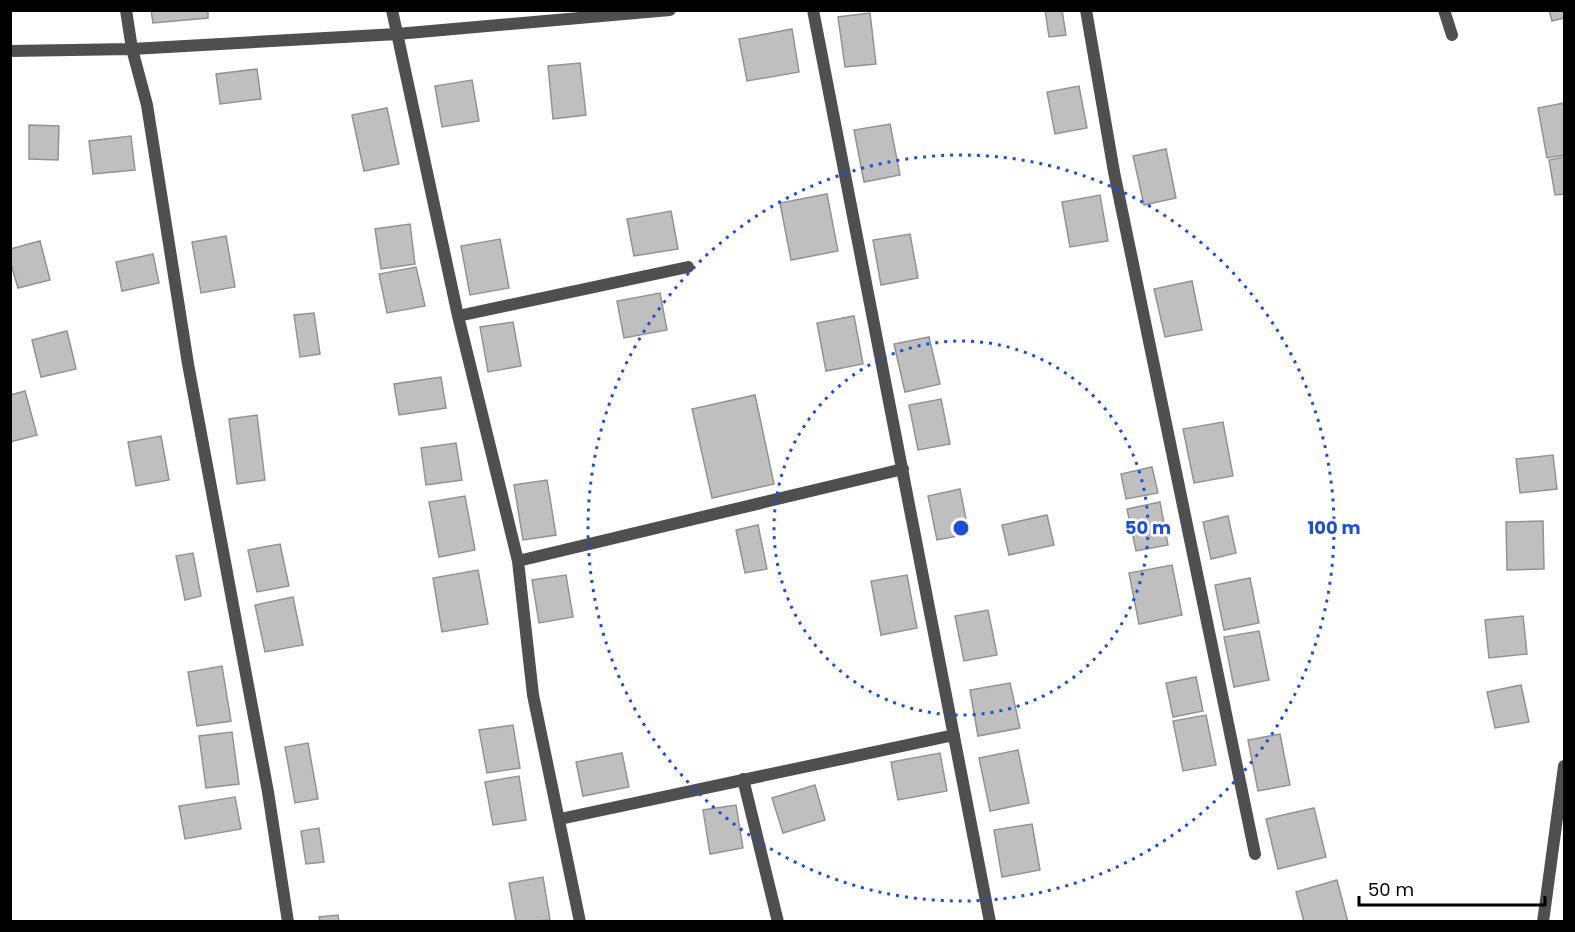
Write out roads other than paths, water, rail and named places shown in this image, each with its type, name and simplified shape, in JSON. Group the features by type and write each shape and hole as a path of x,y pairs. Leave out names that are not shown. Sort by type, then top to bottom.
{"street":[{"path":"126,10 132,49 147,105 188,364 268,792 288,921"},
{"path":"392,10 458,316 518,561 533,695 580,921"},
{"path":"10,51 132,49 397,34 670,10"},
{"path":"813,10 990,921"},
{"path":"1086,10 1117,184 1255,854"},
{"path":"1444,10 1452,35"},
{"path":"458,316 688,267"},
{"path":"518,561 903,469"},
{"path":"560,819 954,735"},
{"path":"1543,921 1564,766"},
{"path":"743,779 778,921"}]}
